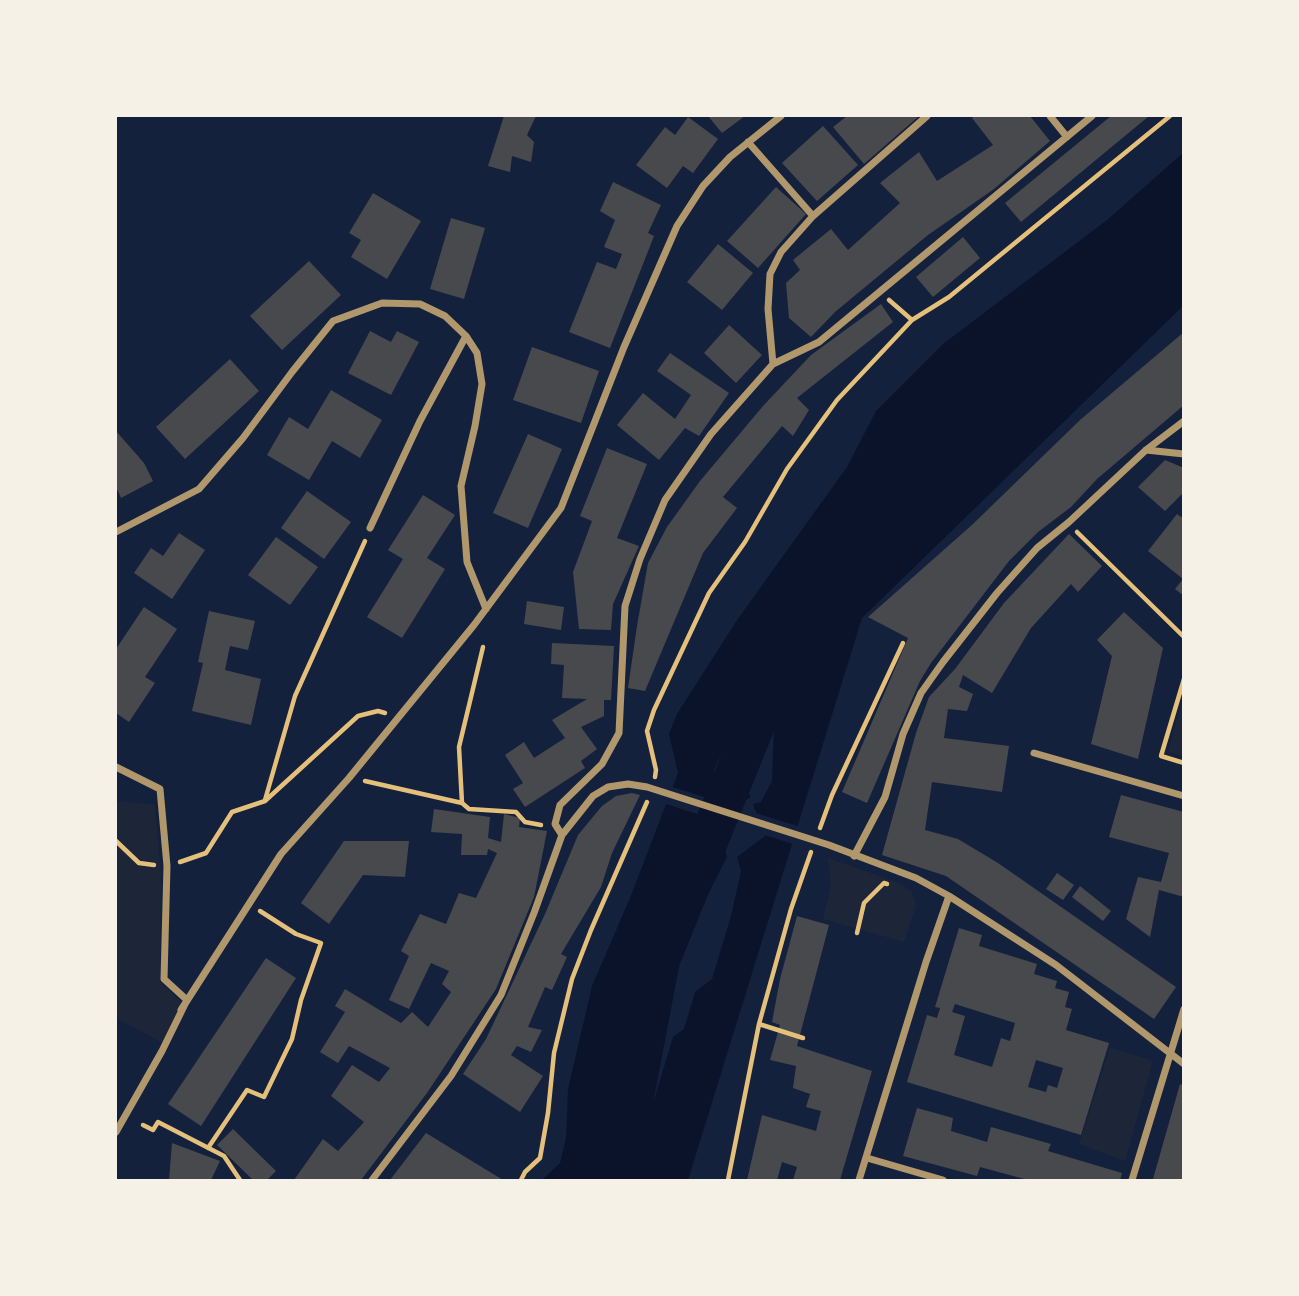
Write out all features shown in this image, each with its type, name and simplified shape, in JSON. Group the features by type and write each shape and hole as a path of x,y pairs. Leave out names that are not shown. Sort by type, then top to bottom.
{"street":[{"path":"181,1010 281,854 348,778 486,609 561,508 624,347 677,226 704,186 730,157 781,116"},
{"path":"773,364 768,309 770,274 781,253 813,216 927,116"},
{"path":"1049,116 1067,137"},
{"path":"562,835 555,824 560,805 602,764 619,733 625,606 640,559 665,500 711,433 773,364 818,342 1092,116"},
{"path":"748,142 813,216"},
{"path":"116,532 199,489 243,438 333,321 382,303 420,304 445,316 466,336 477,353 482,384 461,486 467,562 486,609"},
{"path":"370,528 420,421 466,336"},
{"path":"854,856 885,797 903,734 921,692 943,662 997,593 1037,548 1146,450 1184,421"},
{"path":"1146,450 1184,454"},
{"path":"1034,753 1184,796"},
{"path":"116,767 160,789 167,866 164,979 187,1000 162,1051 116,1132"},
{"path":"372,1181 451,1076 500,995 562,835 593,796 608,787 628,784 647,787 829,845 916,878 949,896 1056,965 1184,1064"},
{"path":"859,1181 949,896"},
{"path":"1132,1181 1184,1009"},
{"path":"867,1157 943,1181"}],"path":[{"path":"655,778 656,770 647,732 654,710 709,593 745,542 787,469 837,400 912,320 949,297 1170,116"},
{"path":"880,291 912,320"},
{"path":"265,801 295,696 370,528"},
{"path":"1072,528 1184,637"},
{"path":"818,833 832,795 903,643"},
{"path":"463,803 459,747 483,647"},
{"path":"1184,679 1161,756 1184,762"},
{"path":"116,841 139,863 167,866 205,853 232,812 265,801 358,716 378,711 397,718"},
{"path":"365,781 463,803 469,809 516,812 526,822 545,826 555,824"},
{"path":"521,1181 525,1172 540,1158 554,1053 572,979 647,802"},
{"path":"728,1181 759,1024 791,909 814,845"},
{"path":"857,933 864,903 884,883"},
{"path":"208,1148 247,1090 264,1097 292,1039 301,1000 321,943 296,934 249,904"},
{"path":"759,1024 803,1038"},
{"path":"143,1125 153,1129 158,1122 224,1156 240,1181"}],"shaded area":[{"path":"1183,153 1183,306 862,618 688,1180 542,1180 560,1163 566,1138 568,1089 592,986 630,898 678,773 669,734 677,714 737,620 847,467 876,411 943,344 1107,220","holes":["781,695 774,723 772,781 761,802 753,804 765,836 737,857 741,871 712,979 695,992 684,1029 673,1037 634,1158 618,1166 613,1106 621,1061 655,973 668,961 727,857 717,817 751,797 742,785 722,792 713,786 714,770 733,739 733,732 740,718 757,699"]},
{"path":"1183,697 1184,756 1168,752"},
{"path":"116,802 155,805 161,875 160,982 185,1006 168,1046 116,1018"},
{"path":"828,858 899,883 912,892 916,905 904,942 823,919 831,886"},
{"path":"1110,1048 1151,1060 1152,1064 1125,1161 1079,1144"}],"pier":[{"path":"669,786 739,808 721,819 722,822 663,803"},
{"path":"752,812 801,827 796,845 761,834"}],"building":[{"path":"504,116 536,116 527,135 534,142 531,162 512,156 510,172 488,166"},
{"path":"708,116 745,116 722,133"},
{"path":"847,116 919,116 864,164 833,127"},
{"path":"1030,116 1050,141 994,189 928,235 835,312 811,337 789,318 786,283 800,270 793,260 831,229 848,250 900,203 880,183 919,152 937,181 993,145 972,118"},
{"path":"1111,116 1149,116 1021,222 1005,203"},
{"path":"688,117 718,139 693,173 683,166 667,188 636,165 665,127 675,135"},
{"path":"823,126 858,165 817,201 782,163"},
{"path":"613,182 661,205 648,233 654,236 610,348 569,332 597,262 616,269 622,254 604,247 615,220 600,211"},
{"path":"776,187 806,214 758,268 727,241"},
{"path":"373,193 421,221 387,279 351,257 361,240 349,233"},
{"path":"451,218 485,228 464,299 430,289"},
{"path":"963,237 980,258 933,297 916,277"},
{"path":"718,244 753,273 722,310 687,282"},
{"path":"309,261 341,295 282,350 250,316"},
{"path":"881,304 893,322 797,398 809,410 793,436 782,426 723,497 737,508 703,553 645,691 628,688 648,563 667,527 700,481 763,406 811,355"},
{"path":"729,325 762,355 736,383 704,353"},
{"path":"370,331 391,342 397,331 419,342 391,395 348,373"},
{"path":"1184,332 1184,405 1097,479 1071,507 1038,532 1009,561 920,681 867,803 842,792 908,638 868,617 973,524 1080,420"},
{"path":"532,347 599,371 581,423 513,400"},
{"path":"670,353 729,393 699,436 685,428 659,460 617,425 643,393 675,419 691,395 657,371"},
{"path":"230,359 259,391 185,459 156,427"},
{"path":"331,390 382,420 360,458 332,441 309,480 267,455 289,417 308,429"},
{"path":"116,431 144,463 153,481 121,498 116,487"},
{"path":"528,434 562,449 528,528 493,513"},
{"path":"607,448 647,464 617,538 639,546 613,604 611,630 579,629 573,572 592,521 580,516"},
{"path":"1165,460 1184,468 1184,492 1165,511 1138,487"},
{"path":"307,491 351,522 324,559 281,528"},
{"path":"423,495 455,515 427,558 445,569 402,638 367,617 403,559 388,550"},
{"path":"1177,514 1184,519 1184,596 1175,589 1183,579 1148,551"},
{"path":"179,533 205,550 172,599 134,573 151,548 163,556"},
{"path":"1069,534 1102,566 1078,592 1071,584 1031,628 992,693 963,675 959,687 973,694 967,711 948,709 944,738 1009,746 1002,792 932,782 925,830 958,839 998,863 1176,987 1154,1019 946,876 882,855 916,733 929,697 955,669 1004,603"},
{"path":"276,537 318,567 290,605 248,575"},
{"path":"527,601 564,607 561,630 524,624"},
{"path":"144,607 177,629 145,677 155,683 129,722 116,713 116,649"},
{"path":"209,611 255,621 248,650 230,646 225,670 261,679 251,725 192,711 203,663 198,662"},
{"path":"1124,612 1163,648 1138,759 1091,744 1112,656 1097,640"},
{"path":"552,643 614,646 611,700 604,700 604,716 581,727 597,749 581,761 585,768 525,807 513,789 523,783 505,755 524,742 534,758 565,738 552,720 587,699 562,698 564,665 551,664"},
{"path":"632,793 640,795 612,853 601,887 561,954 567,957 552,990 545,987 528,1027 542,1030 531,1052 517,1046 511,1055 543,1076 520,1112 463,1074 486,1039 545,914 578,835 602,806 616,796"},
{"path":"1121,795 1184,812 1184,897 1159,890 1150,937 1126,919 1138,877 1161,882 1169,853 1109,837"},
{"path":"434,809 490,817 488,838 501,842 504,814 520,818 519,827 547,831 534,897 496,989 427,1093 361,1180 294,1180 323,1139 338,1151 364,1122 331,1096 352,1065 379,1082 390,1068 349,1046 338,1063 320,1052 345,1012 335,1006 345,989 401,1023 412,1012 428,1027 451,992 442,984 449,971 431,963 409,1009 389,1000 409,956 401,951 420,914 446,924 459,893 476,898 497,853 488,849 487,855 461,855 462,834 431,832"},
{"path":"344,841 409,841 405,877 363,875 329,924 301,903"},
{"path":"1057,873 1074,885 1063,900 1046,889"},
{"path":"1080,886 1111,911 1103,921 1072,897"},
{"path":"797,916 829,925 797,1046 872,1071 840,1180 793,1180 797,1167 782,1162 777,1180 747,1180 762,1115 816,1131 821,1111 806,1107 810,1094 793,1088 796,1066 770,1060 780,1025 772,1022 780,979"},
{"path":"959,928 982,935 979,946 1037,964 1034,974 1057,981 1055,988 1069,992 1065,1007 1072,1009 1066,1030 1109,1043 1081,1135 907,1082 927,1015 937,1018 940,1008 935,1007","holes":["955,1004 1015,1023 1010,1041 1001,1038 992,1067 954,1055 965,1016 952,1012","1036,1060 1063,1068 1057,1088 1048,1085 1046,1092 1028,1087"]},
{"path":"266,958 296,978 201,1126 168,1104"},
{"path":"1180,1084 1184,1086 1184,1180 1153,1179"},
{"path":"917,1108 953,1118 951,1131 987,1142 991,1127 1051,1144 1048,1151 1122,1173 1120,1180 1028,1180 980,1167 977,1176 903,1156"},
{"path":"233,1129 276,1171 267,1180 253,1180 217,1145"},
{"path":"426,1133 503,1180 390,1180"},
{"path":"172,1143 220,1161 211,1180 169,1180"}],"waterway":[{"path":"618,1180 660,960 763,705 799,650"}]}
